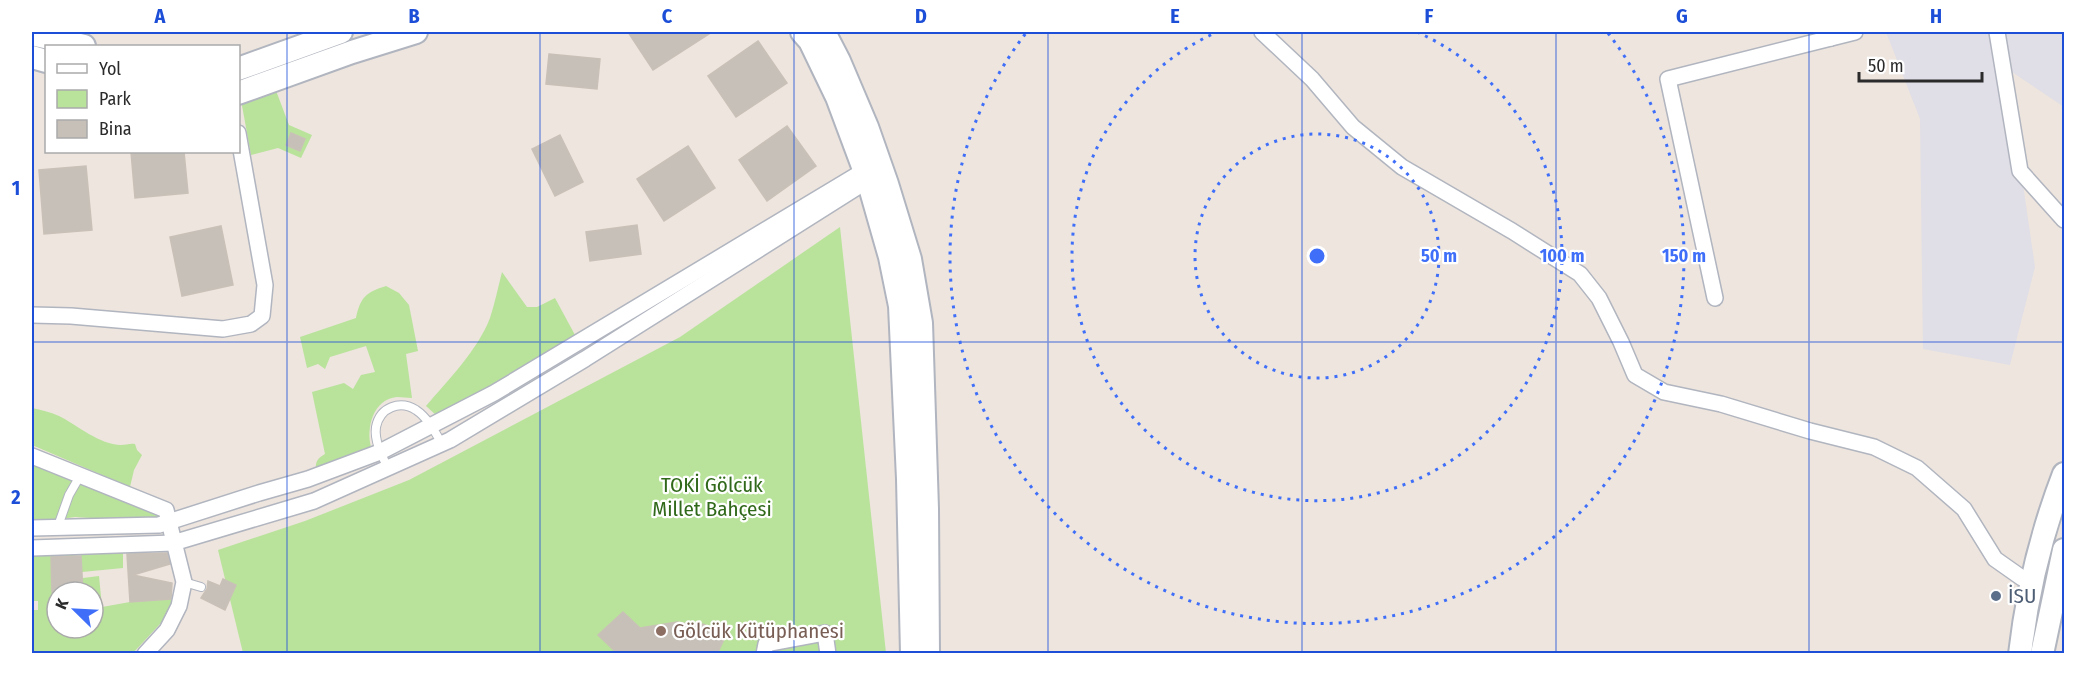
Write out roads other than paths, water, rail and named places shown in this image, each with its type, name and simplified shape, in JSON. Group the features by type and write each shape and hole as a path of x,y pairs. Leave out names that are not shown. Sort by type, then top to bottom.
{"main road":[{"path":"240,68 342,32"},
{"path":"240,92 341,55 416,32"},
{"path":"802,32 810,41 874,171 910,259 921,323 927,509 928,654"},
{"path":"824,32 839,61 874,171 900,306 908,468 912,654"},
{"path":"32,34 80,45"},
{"path":"2020,654 2035,567 2064,474"},
{"path":"2042,654 2064,550"}],"street":[{"path":"1262,32 1312,79 1353,127 1402,167 1512,231 1580,274 1599,298 1635,375 1664,392 1721,404 1874,447 1917,468 1964,509 1995,559 2022,578"},
{"path":"1715,298 1668,79 1831,35 1855,32"},
{"path":"1997,32 2020,171 2064,220"},
{"path":"32,315 71,316 223,329 251,324 262,316 265,285 240,144"},
{"path":"32,528 159,525 308,479 380,452 511,382 874,171"},
{"path":"32,548 173,543 314,501 442,444 617,339 874,171"},
{"path":"32,456 166,510 184,582 179,606 167,630 145,654"},
{"path":"764,654 766,644 825,633 828,654"}],"lane":[{"path":"388,468 380,452 376,427 382,415 393,406 405,405 418,411 431,425 442,444"},
{"path":"58,526 74,484 80,476"},
{"path":"184,582 201,587"}],"place":[{"name":"İSU","path":"1996,596"},
{"name":"Gölcük Kütüphanesi","path":"661,631"}],"park label":[{"name":"TOKİ Gölcük Millet Bahçesi","path":"712,497"}]}
